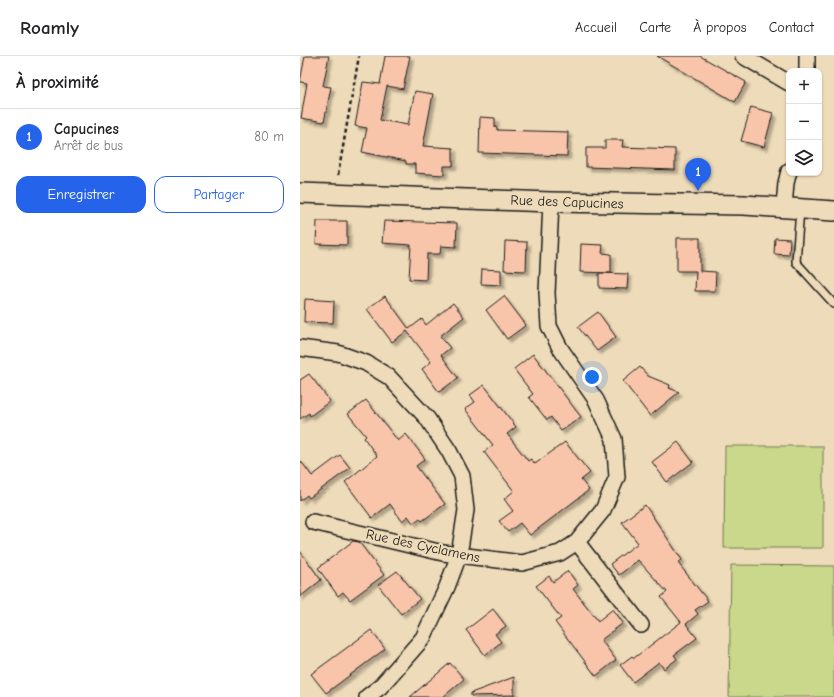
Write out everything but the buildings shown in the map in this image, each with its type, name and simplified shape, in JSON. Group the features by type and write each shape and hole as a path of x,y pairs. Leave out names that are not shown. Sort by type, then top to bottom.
{"street":[{"path":"743,56 786,81"},
{"path":"807,56 807,68"},
{"path":"788,176 786,183 792,208"},
{"name":"Rue des Capucines","path":"300,193 834,210"},
{"name":"Rue des Cyclamens","path":"313,522 459,555 522,563 560,553 577,542 603,510 617,477 614,439 596,400 560,348 549,326 547,293 551,202"},
{"path":"300,348 338,353 366,363 389,377 426,418 449,451 462,476 466,510 459,555 447,587 423,638 380,687 367,697"},
{"path":"577,542 641,625"}],"lane":[{"path":"792,208 796,262 834,304"}],"path":[{"path":"335,194 359,56"}],"green space":[{"path":"725,446 823,446 823,548 724,548"},
{"path":"731,565 834,566 834,697 729,697"}],"place":[{"name":"Capucines","path":"698,191"}]}
